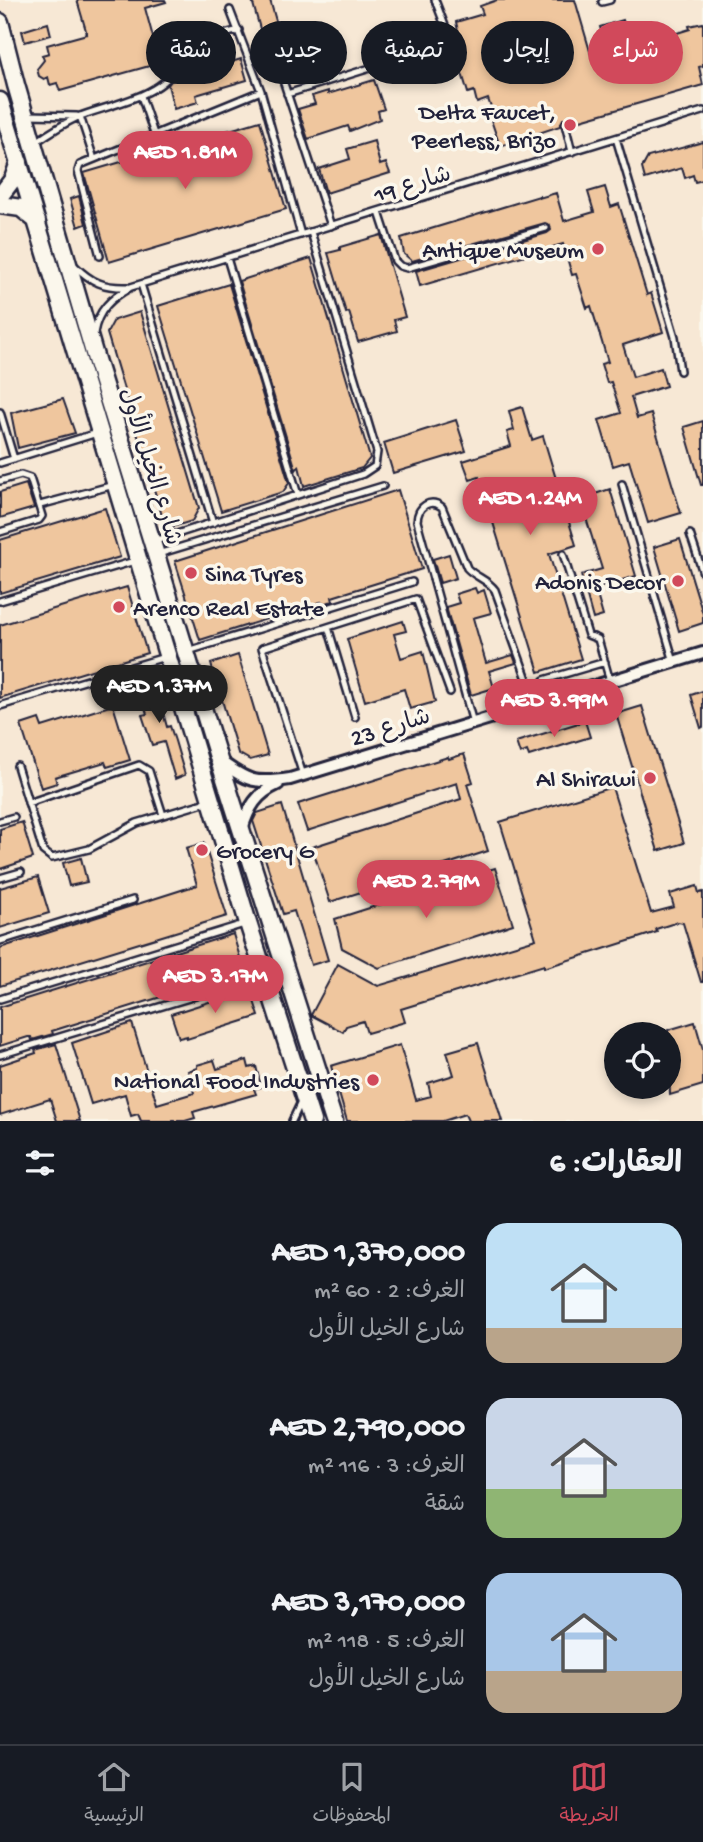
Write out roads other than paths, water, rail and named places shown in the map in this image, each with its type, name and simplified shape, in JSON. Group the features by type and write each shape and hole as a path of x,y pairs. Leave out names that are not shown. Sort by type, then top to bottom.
{"main road":[{"name":"شارع الخيل الأول","path":"0,22 149,552 185,652 334,1121"},
{"name":"شارع الخيل الأول","path":"0,101 117,484 149,552 168,656 248,923 312,1121"},
{"path":"0,196 13,179 19,162"},
{"path":"0,205 21,208 37,221"}],"street":[{"name":"شارع 23","path":"241,831 247,811 258,796 290,779 703,653"},
{"name":"شارع 23","path":"219,760 253,782 290,779"}],"lane":[{"path":"287,94 396,60 403,61 416,72 447,61 454,49 435,0"},
{"path":"602,2 610,0"},
{"path":"230,10 261,91 301,235"},
{"path":"34,143 80,116 141,96 157,84"},
{"path":"284,84 331,226"},
{"path":"100,256 78,171 80,166 261,91"},
{"path":"141,96 154,134"},
{"name":"شارع 19","path":"92,347 100,314 114,296 131,287 703,111"},
{"path":"25,115 80,116"},
{"path":"80,116 94,159"},
{"path":"565,124 572,152"},
{"path":"616,138 675,337 680,371"},
{"path":"379,212 396,261 407,268 546,228"},
{"path":"149,552 213,523 368,473 375,466 377,456 310,232"},
{"name":"شارع 19","path":"65,256 96,283 113,288 131,287"},
{"path":"227,258 298,495"},
{"path":"141,284 213,523"},
{"path":"0,412 14,458"},
{"path":"0,463 100,432"},
{"path":"0,481 21,475 32,480 42,516 39,520 0,532"},
{"path":"40,505 117,484"},
{"path":"622,484 674,662"},
{"path":"0,601 149,552 383,486"},
{"path":"473,723 417,521 419,511 427,504 442,507 467,568 487,580 495,590 536,704"},
{"path":"690,534 703,573"},
{"path":"563,554 588,635 598,639 611,681"},
{"path":"185,652 412,582"},
{"path":"303,775 262,648 416,599 450,692"},
{"path":"328,627 355,716"},
{"path":"0,706 168,656"},
{"path":"544,680 605,662"},
{"path":"28,803 139,765 149,771 163,816"},
{"path":"16,766 43,851 52,858 89,849 128,827 212,801"},
{"path":"0,821 14,817"},
{"path":"0,878 21,872"},
{"path":"0,941 133,901"},
{"path":"0,999 248,923"},
{"path":"0,1055 265,975"},
{"path":"292,1121 300,1108 303,1092"}],"place":[{"name":"Delta Faucet, Peerless, Brizo","path":"570,125"},
{"name":"Antique Museum","path":"598,249"},
{"name":"Sina Tyres","path":"191,573"},
{"name":"Adonis Decor","path":"678,581"},
{"name":"Arenco Real Estate","path":"119,607"},
{"name":"Al Shirawi","path":"650,778"},
{"name":"Grocery G","path":"202,850"},
{"name":"National Food Industries","path":"373,1080"}]}
